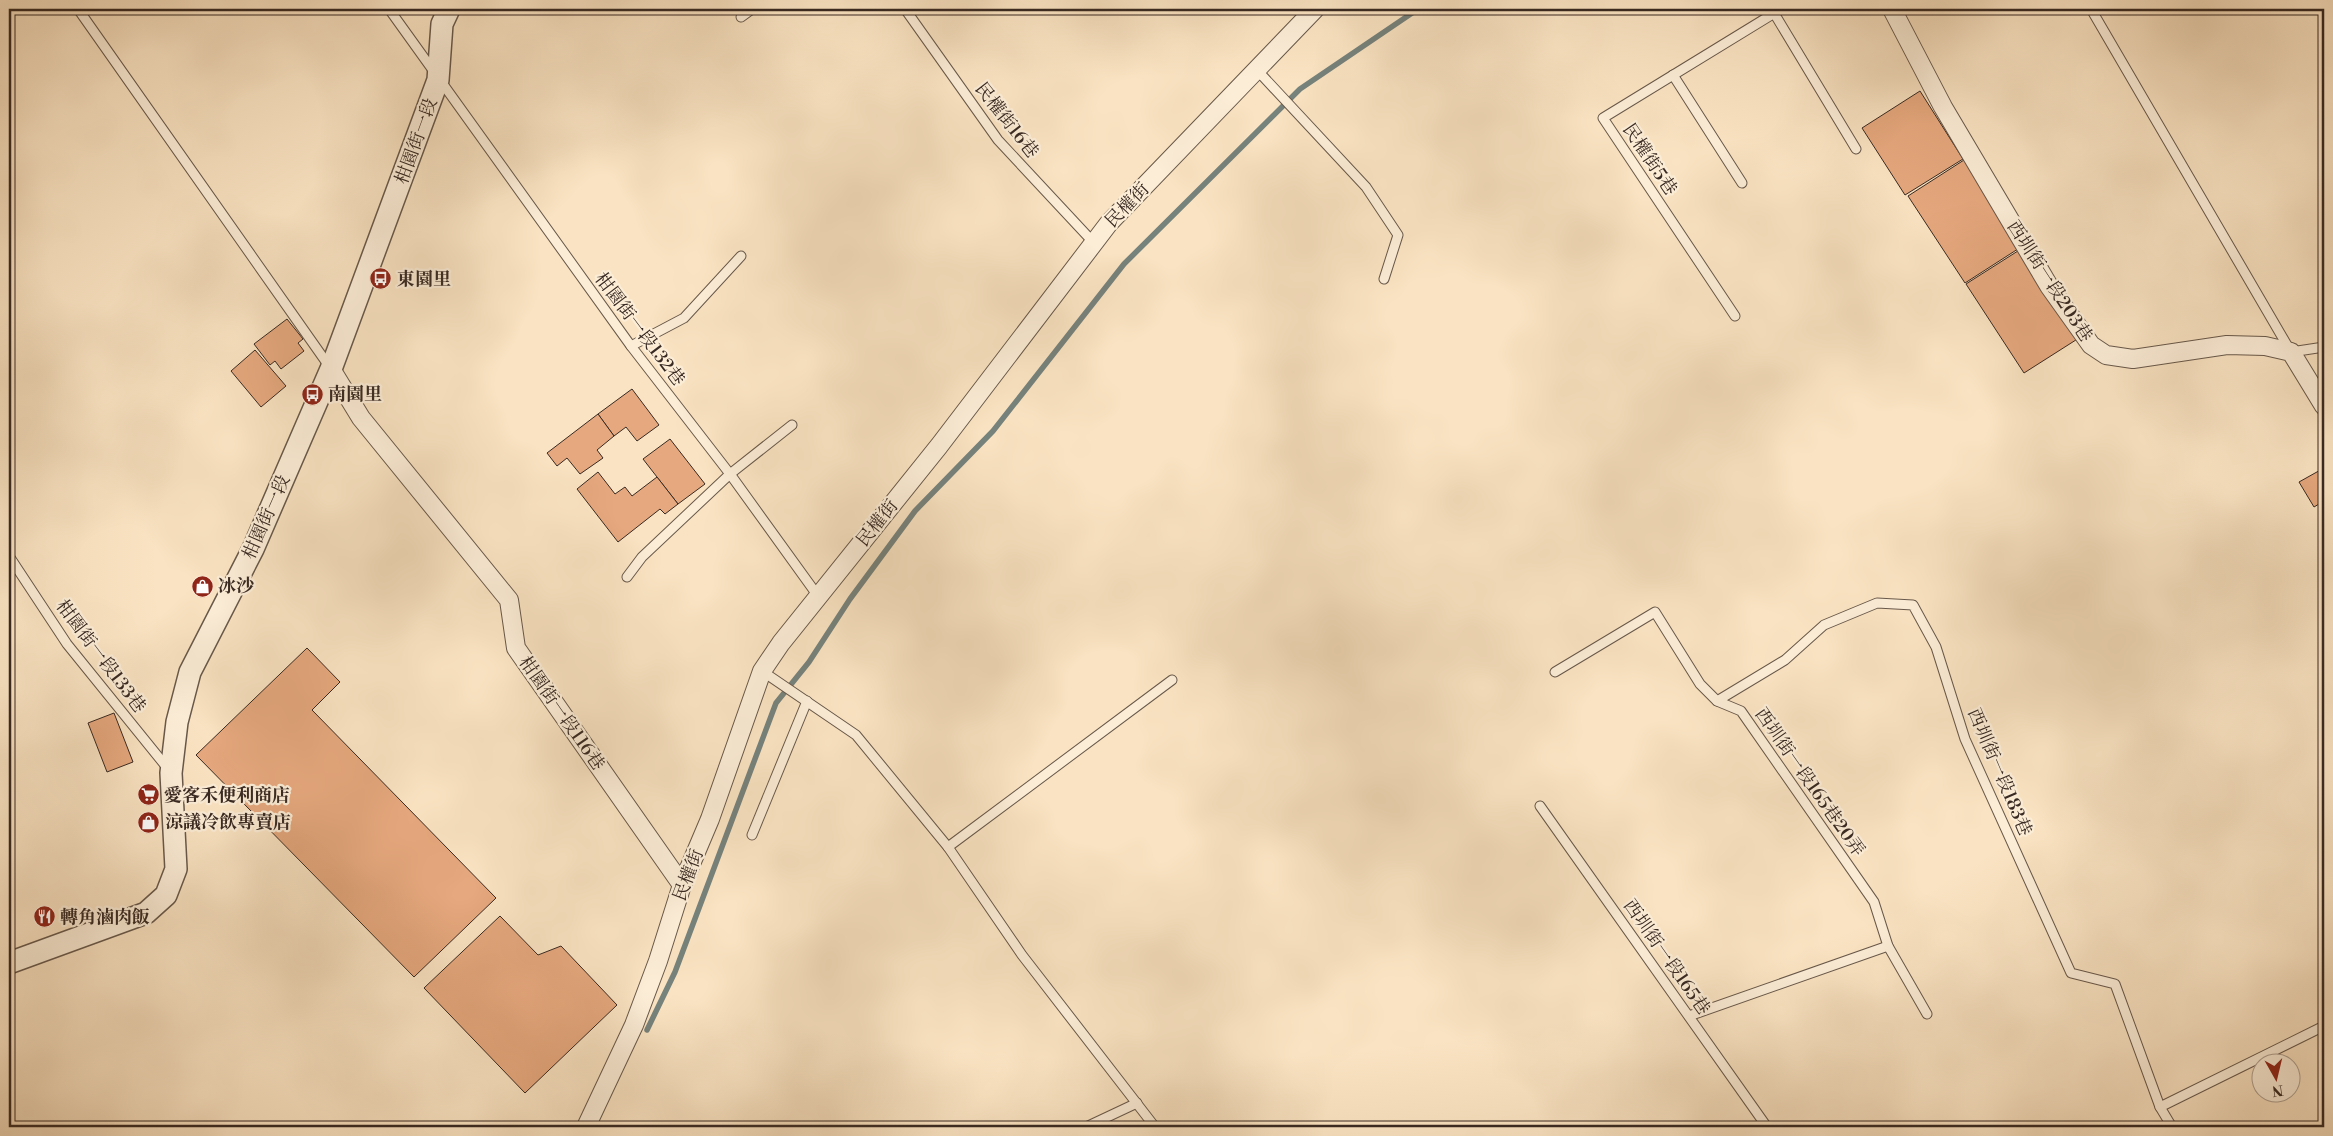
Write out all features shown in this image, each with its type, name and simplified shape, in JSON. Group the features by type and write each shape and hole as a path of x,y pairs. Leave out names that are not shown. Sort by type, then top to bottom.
{"street":[{"name":"柑園街一段","path":"9,964 146,913 166,895 176,869 171,773 177,722 190,672 253,548 331,369 438,80 442,24 449,9"},
{"name":"民權街","path":"586,1127 634,1025 658,961 682,885 710,819 762,671 818,596 939,446 1109,222 1315,9"},
{"name":"西圳街一段203巷","path":"1892,9 1943,107 2049,286 2091,345 2106,355 2133,359 2227,345 2266,346 2290,352"},
{"path":"2290,352 2324,406"},
{"name":"柑園街一段116巷","path":"331,369 361,418 509,600 516,648 682,885"}],"lane":[{"path":"78,9 331,369"},
{"name":"柑園街一段132巷","path":"389,9 438,80 631,346 730,474 818,596"},
{"path":"742,17 752,9"},
{"name":"民權街16巷","path":"905,9 998,140 1094,243"},
{"path":"2091,9 2290,352 2324,347"},
{"path":"1777,11 1856,149"},
{"name":"民權街5巷","path":"1735,316 1603,118 1777,11"},
{"path":"1257,70 1366,186 1398,235 1384,279"},
{"path":"1673,75 1742,183"},
{"path":"631,346 684,318 740,256"},
{"path":"627,577 642,557 730,474 792,425"},
{"name":"柑園街一段133巷","path":"9,556 67,644 171,773"},
{"name":"西圳街一段183巷","path":"1718,701 1785,660 1824,625 1877,603 1913,605 1936,647 1965,739 2071,973 2115,984 2160,1107 2172,1127"},
{"name":"西圳街一段165巷20弄","path":"1555,672 1655,612 1700,684 1718,701 1741,710 1874,902 1888,946 1927,1014"},
{"path":"762,671 856,735 948,847 1022,954 1156,1127"},
{"path":"948,847 1172,680"},
{"path":"752,835 807,702"},
{"name":"西圳街一段165巷","path":"1540,806 1767,1127"},
{"path":"1689,1016 1888,946"},
{"path":"2160,1107 2324,1026"},
{"path":"1086,1127 1137,1103"}],"building":[{"path":"1920,91 1963,159 1905,195 1862,128"},
{"path":"1964,160 2021,247 1965,283 1908,196"},
{"path":"2021,249 2079,338 2024,373 1966,284"},
{"path":"287,319 303,339 298,343 304,351 281,369 275,361 270,365 254,344"},
{"path":"255,350 286,386 261,407 231,371"},
{"path":"632,389 659,425 637,441 626,427 614,436 598,414"},
{"path":"598,414 614,436 597,450 603,458 580,474 567,458 557,466 547,453"},
{"path":"670,439 705,484 678,504 643,459"},
{"path":"2324,468 2324,501 2314,507 2299,482"},
{"path":"598,472 615,494 625,487 632,496 657,477 678,504 665,514 660,509 618,542 577,489"},
{"path":"307,648 340,682 312,710 496,898 414,977 196,755"},
{"path":"114,713 133,762 107,772 88,723"},
{"path":"500,916 538,955 561,946 617,1005 525,1093 424,988"}],"waterway":[{"path":"647,1030 675,972 776,703 809,662 850,599 915,511 993,431 1124,264 1300,89 1418,9"}],"place":[{"name":"東園里","path":"381,279"},
{"name":"南園里","path":"312,394"},
{"name":"冰沙","path":"202,586"},
{"name":"愛客禾便利商店","path":"148,795"},
{"name":"涼議冷飲專賣店","path":"149,822"},
{"name":"轉角滷肉飯","path":"44,917"}]}
